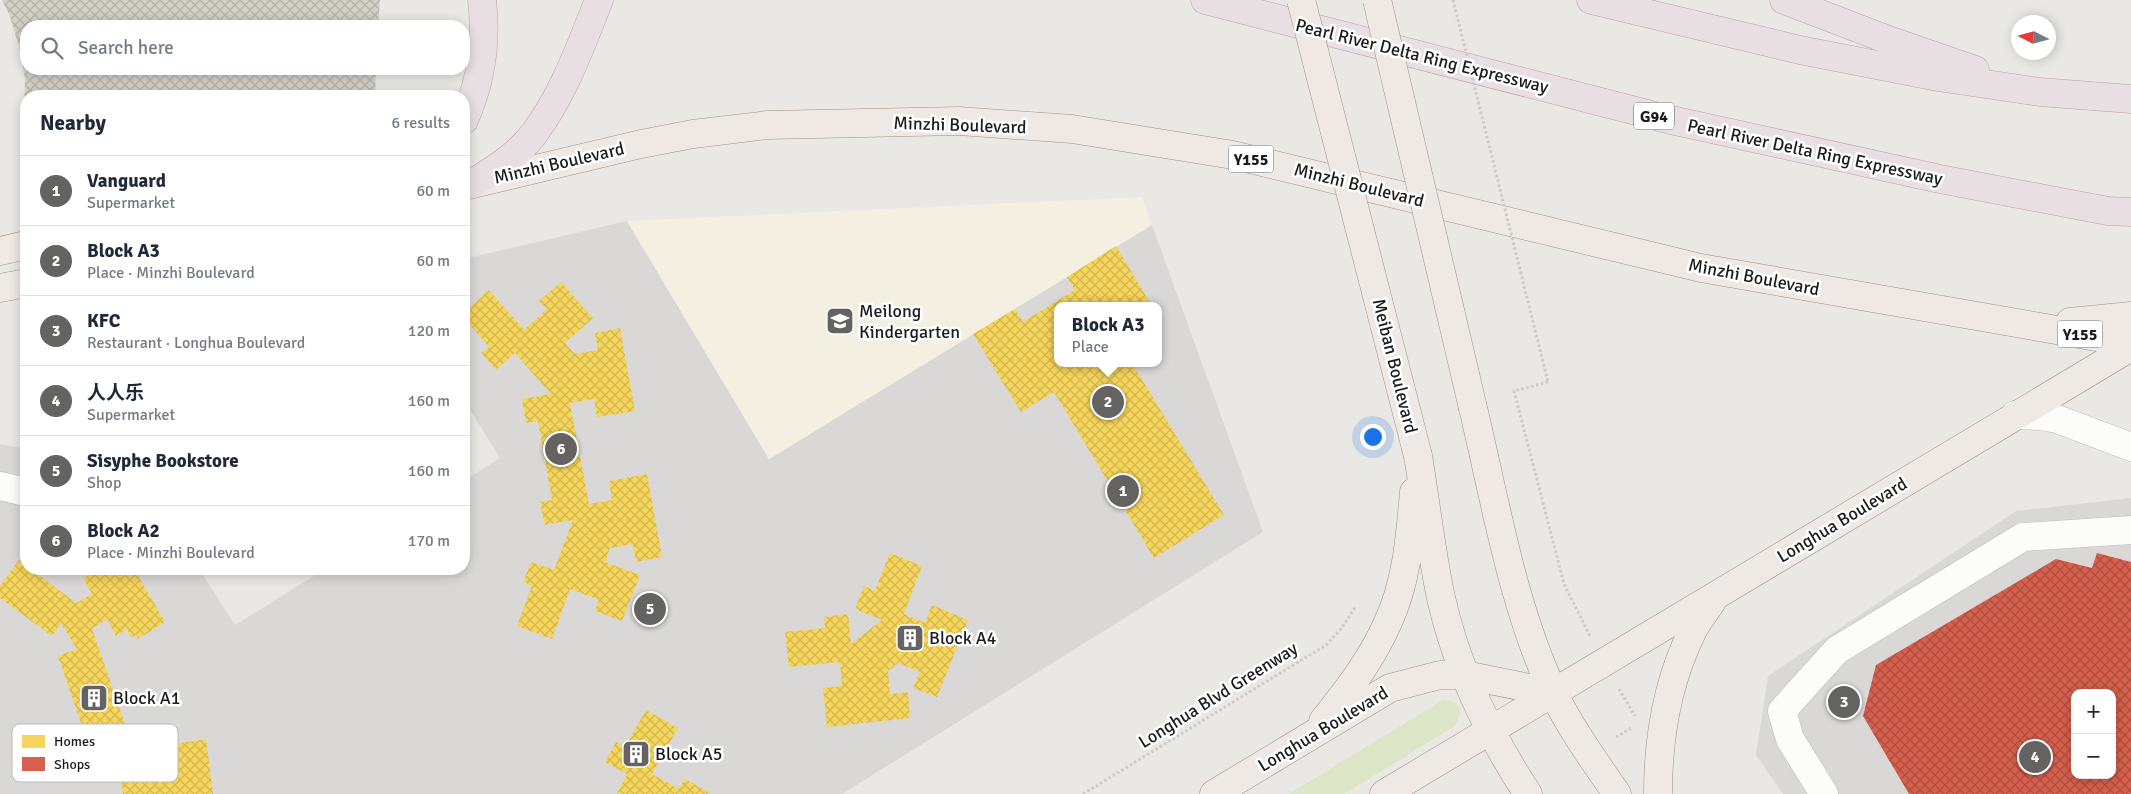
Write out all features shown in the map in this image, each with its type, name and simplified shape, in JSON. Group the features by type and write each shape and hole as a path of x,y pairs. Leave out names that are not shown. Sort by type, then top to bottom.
{"highway":[{"path":"470,106 474,97 480,67 485,27 482,0"},
{"path":"470,183 497,168 532,136 562,91 599,0"},
{"name":"Pearl River Delta Ring Expressway","path":"1206,0 1671,120 1940,180 2120,211"},
{"path":"1591,0 1800,50 1938,77 2040,92 2131,98"},
{"path":"1762,0 1792,3 1891,41 2040,92"}],"main road":[{"name":"Meiban Boulevard","path":"1301,0 1418,456 1441,597 1465,675 1490,730 1528,794"},
{"path":"1377,0 1518,600 1540,662 1554,693 1568,720 1617,794"},
{"name":"Minzhi Boulevard","path":"470,184 642,144 693,134 768,125 959,121 1072,130 1233,155 1701,268 1784,284 2028,325 2131,345"},
{"path":"0,251 20,246"},
{"path":"0,288 20,284"},
{"path":"2028,325 2131,316"},
{"name":"Longhua Boulevard","path":"1384,794 1714,598 2131,345"},
{"path":"1312,735 1365,666 1389,622 1397,599 1408,552 1418,456"},
{"path":"1658,794 1661,743 1671,692 1681,659 1694,629 1714,598"},
{"name":"Longhua Boulevard","path":"1214,794 1390,688 1440,675 1465,675 1554,693"}],"street":[{"path":"2016,415 2058,419 2131,447"},
{"path":"0,486 20,491"},
{"path":"1824,794 1790,740 1782,711 1837,650 2023,538 2131,530"}],"path":[{"path":"1453,0 1548,382 1514,391 1564,584 1586,629"},
{"name":"Longhua Blvd Greenway","path":"1083,794 1326,645 1341,629 1356,606"},
{"path":"1616,737 1639,723 1618,688"}],"shaded area":[{"path":"2,0 380,0 378,20 20,20 20,52 9,14"},
{"path":"24,75 376,75 375,90 25,90"},
{"name":"Meilong Kindergarten","path":"1142,197 1152,225 769,459 627,221"},
{"path":"627,221 769,459 1152,225 1263,532 842,794 0,794 0,444 20,448 20,575 203,575 235,625 315,575 470,575 470,477 500,458 470,410 470,258"},
{"path":"2131,498 2131,794 1783,794 1756,755 1768,676 2016,511"}],"green space":[{"path":"1443,700 1454,703 1459,709 1459,717 1453,727 1344,794 1289,794"}],"building: Homes":[{"path":"1116,246 1150,302 1056,302 1075,290 1067,277"},
{"path":"561,282 593,318 565,343 575,354 598,350 595,333 620,328 635,411 597,417 594,399 570,403 589,504 612,500 609,481 647,474 662,557 636,562 633,544 610,548 605,562 640,575 622,621 595,611 599,600 570,589 552,639 517,626 532,586 523,582 531,562 554,570 573,520 545,525 540,502 552,500 538,421 526,423 522,399 551,394 515,353 496,370 481,353 489,347 470,325 470,307 489,290 524,330 547,309 539,301"},
{"path":"1054,303 1054,367 1134,367 1224,515 1154,558 1054,392 1021,412 973,334 1015,309 1023,322"},
{"name":"Block A4","path":"890,553 922,566 904,614 925,623 932,605 968,620 937,697 913,688 920,672 898,663 888,671 890,694 908,692 910,718 827,727 823,688 842,686 840,662 789,667 785,632 825,628 824,617 848,614 851,644 882,620 855,609 864,586 875,591"},
{"name":"Block A1","path":"19,560 20,575 39,575 76,603 92,594 83,578 88,575 138,575 165,622 138,639 136,635 131,638 127,629 116,636 107,619 92,629 125,724 81,724 58,656 77,649 61,623 52,636 0,598 0,586"},
{"name":"Block A5","path":"646,710 678,728 652,774 679,789 685,779 712,794 617,794 627,774 605,762 616,742 625,747"},
{"name":"Block A1","path":"206,739 213,794 123,794 121,782 178,782 178,743"}],"building: Shops":[{"path":"2097,553 2131,562 2131,794 1909,794 1863,716 1876,665 2056,559 2092,568"}],"place":[{"name":"Meilong Kindergarten","path":"840,321"},
{"name":"Block A3","path":"1108,402"},
{"name":"Block A2","path":"561,449"},
{"name":"Vanguard","path":"1123,491"},
{"name":"Sisyphe Bookstore","path":"650,609"},
{"name":"Block A4","path":"910,638"},
{"name":"Block A1","path":"94,698"},
{"name":"KFC","path":"1844,702"},
{"name":"Block A5","path":"636,754"},
{"name":"人人乐","path":"2035,757"}]}
